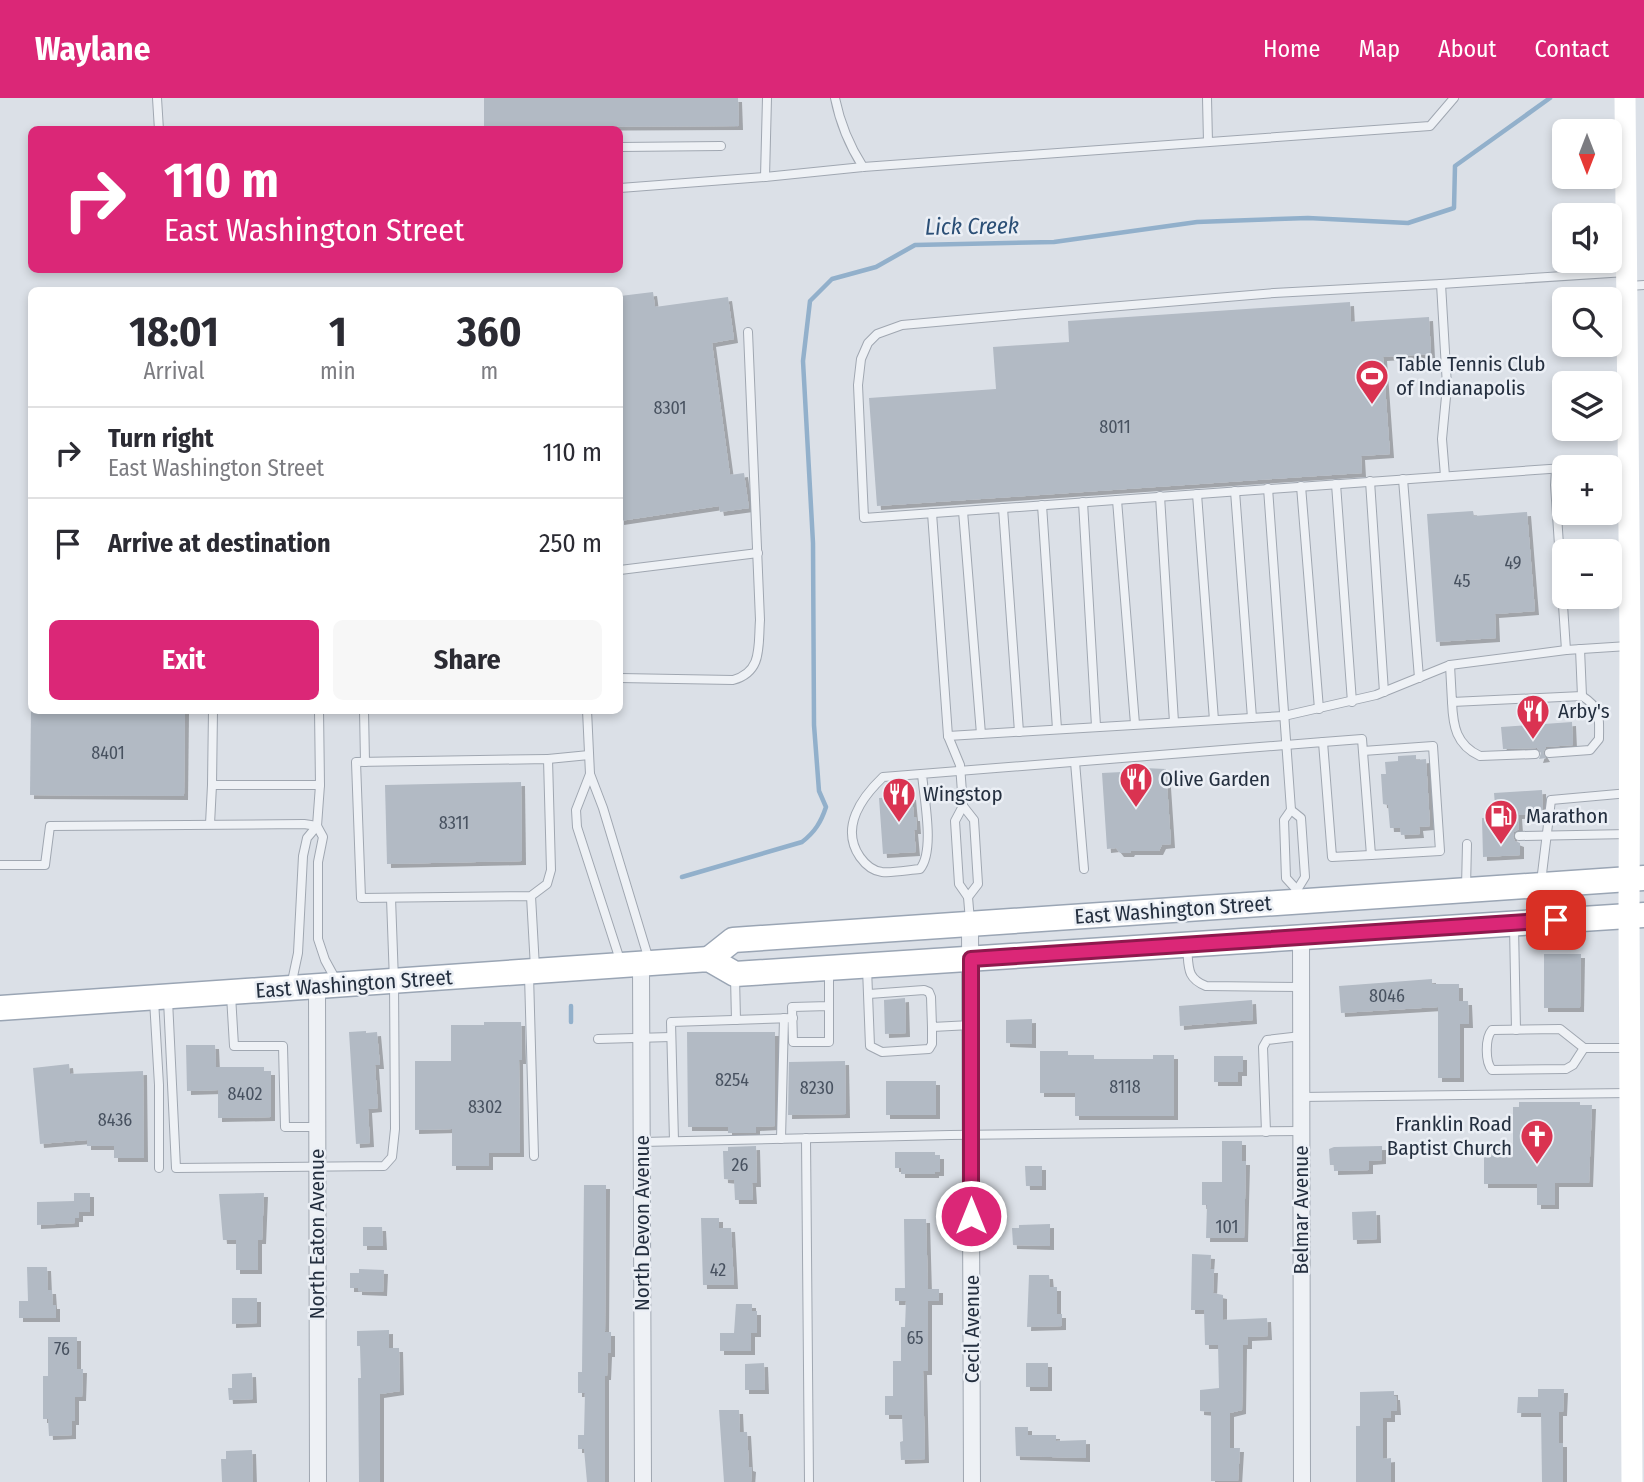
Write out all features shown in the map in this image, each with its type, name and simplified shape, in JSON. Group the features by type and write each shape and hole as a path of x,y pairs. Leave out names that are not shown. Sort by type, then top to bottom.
{"main road":[{"path":"1625,98 1632,281 1633,425 1628,465 1632,642 1629,834 1635,897 1630,1048 1637,1179 1632,1482"},
{"name":"East Washington Street","path":"0,1007 709,960 733,940 970,924 1297,896 1541,885 1635,897"},
{"name":"East Washington Street","path":"735,974 1514,923 1635,897"},
{"path":"709,960 735,974"}],"street":[{"name":"Cecil Avenue","path":"970,924 972,1482"},
{"name":"Belmar Avenue","path":"1301,937 1302,1482"},
{"name":"North Devon Avenue","path":"638,964 642,1142 643,1482"},
{"name":"North Eaton Avenue","path":"318,1482 317,1127 328,986"}],"lane":[{"path":"157,98 159,126"},
{"path":"765,177 767,98"},
{"path":"835,98 851,148 863,167"},
{"path":"1207,98 1208,142"},
{"path":"623,188 863,167 1430,126 1454,98"},
{"path":"623,147 722,146"},
{"path":"1552,469 864,518 858,385 861,359 868,343 877,334 902,325 1274,292 1441,284 1632,281"},
{"path":"1441,284 1447,386 1442,439 1445,476"},
{"path":"623,678 733,680 747,676 756,663 760,620 748,332"},
{"path":"1622,465 1628,465"},
{"path":"1403,479 1419,678"},
{"path":"1370,481 1384,692"},
{"path":"1336,484 1352,702"},
{"path":"1301,486 1319,709"},
{"path":"1268,488 1291,810 1284,820 1286,878 1297,896"},
{"path":"1235,491 1252,718"},
{"path":"1197,494 1214,720"},
{"path":"1160,496 1174,722"},
{"path":"1117,500 1135,724"},
{"path":"1083,502 1096,726"},
{"path":"1042,505 1057,729"},
{"path":"1003,508 1019,732"},
{"path":"963,511 981,734"},
{"path":"932,513 948,736 960,765 962,806 955,821 959,884 968,897 970,924"},
{"path":"1558,525 1566,650"},
{"path":"623,570 758,553"},
{"path":"948,736 1284,716 1352,702 1450,665 1632,642"},
{"path":"1580,649 1582,695"},
{"path":"1450,665 1453,730 1474,753 1480,756 1535,754"},
{"path":"1452,702 1582,695 1595,704 1600,715 1600,739 1590,750 1549,753"},
{"path":"210,824 213,714"},
{"path":"319,714 320,785 317,826 323,837 317,862 317,939 325,961 328,986"},
{"path":"364,714 365,762"},
{"path":"587,714 590,775 603,808 638,964"},
{"path":"922,774 926,862 920,869 881,872 868,867 853,844 851,832 858,807 883,777 1362,739 1371,855"},
{"path":"1323,742 1332,857 1440,851 1433,746 1363,751"},
{"path":"548,759 551,870 547,884 531,896 361,898 356,762 548,759 589,755"},
{"path":"1076,762 1084,869"},
{"path":"590,775 576,810 577,827 638,964"},
{"path":"212,785 320,785"},
{"path":"1541,885 1551,800 1629,793"},
{"path":"962,806 974,820 975,832 978,884 968,897"},
{"path":"1291,810 1301,818 1305,877 1297,896"},
{"path":"0,865 45,865 50,825 317,826"},
{"path":"291,988 298,953 303,856 307,838 317,826"},
{"path":"1519,836 1629,834"},
{"path":"1466,890 1467,844"},
{"path":"531,896 534,1156"},
{"path":"161,997 176,1168 384,1166 392,1157 395,1129 391,898"},
{"path":"1514,923 1516,1030"},
{"path":"1186,944 1191,975 1195,982 1206,986 1301,987"},
{"path":"867,966 870,1046 875,1050 894,1051 929,1049 932,1044 932,1027 929,992 924,990 869,994"},
{"path":"788,1018 793,1042 829,1042 829,968"},
{"path":"735,974 736,1020"},
{"path":"230,992 234,1046 283,1046 285,1127 317,1127"},
{"path":"159,1168 161,997"},
{"path":"781,1139 788,1018 792,1007 829,1006"},
{"path":"674,1141 671,1022 788,1018"},
{"path":"932,1027 971,1025"},
{"path":"1584,1048 1573,1065 1566,1069 1489,1068 1488,1032 1560,1029 1584,1048 1630,1048"},
{"path":"1266,1132 1263,1047 1267,1040 1301,1036"},
{"path":"598,1039 671,1037"},
{"path":"1300,1097 1632,1079"},
{"path":"642,1142 1300,1131"},
{"path":"806,1138 809,1482"}],"building":[{"path":"484,98 738,98 739,126 484,126"},
{"path":"653,292 655,307 728,297 734,339 712,343 730,475 744,473 749,508 720,512 719,506 623,521 623,296"},
{"path":"1350,302 1351,322 1429,317 1431,354 1383,357 1390,454 1361,456 1362,473 877,506 869,398 996,389 993,347 1069,342 1068,321"},
{"path":"1473,511 1474,516 1527,512 1535,611 1495,614 1496,638 1436,642 1427,514"},
{"path":"31,714 185,714 184,796 30,795"},
{"name":"Arby's","path":"1572,722 1573,745 1546,747 1543,753 1546,758 1539,759 1541,753 1537,748 1503,749 1501,727"},
{"path":"1416,755 1416,760 1426,759 1430,826 1419,827 1420,834 1401,835 1400,828 1390,828 1388,805 1383,804 1381,774 1386,774 1385,762 1398,761 1398,756"},
{"name":"Olive Garden","path":"1144,764 1144,768 1166,769 1171,844 1162,845 1159,851 1120,853 1116,848 1107,849 1102,773 1122,772 1123,769 1129,769 1129,765"},
{"path":"521,782 522,861 387,864 385,785"},
{"path":"1542,790 1543,814 1518,815 1519,829 1514,832 1513,837 1520,843 1520,855 1483,857 1482,818 1496,817 1494,793"},
{"name":"Wingstop","path":"912,796 917,830 914,830 916,852 883,854 879,798"},
{"path":"1544,954 1581,954 1580,1008 1544,1008"},
{"path":"1432,979 1432,984 1459,984 1459,1001 1468,1001 1469,1024 1460,1024 1460,1078 1438,1078 1438,1007 1341,1013 1339,986"},
{"path":"905,998 906,1033 885,1034 884,1000"},
{"path":"1252,1000 1253,1020 1180,1026 1179,1006"},
{"path":"1032,1019 1032,1044 1006,1043 1006,1020"},
{"path":"484,1022 521,1022 520,1153 489,1153 489,1166 452,1166 452,1129 415,1130 415,1061 451,1061 451,1025 484,1025"},
{"path":"349,1032 377,1032 380,1065 375,1065 378,1108 368,1109 370,1143 356,1144"},
{"path":"687,1032 775,1032 775,1126 756,1127 756,1133 728,1133 728,1127 688,1127"},
{"path":"186,1045 215,1045 216,1067 264,1067 264,1071 271,1071 271,1117 218,1118 218,1090 187,1091"},
{"path":"1040,1051 1068,1051 1068,1055 1094,1055 1094,1059 1153,1059 1153,1055 1174,1055 1174,1116 1075,1116 1075,1093 1040,1093"},
{"path":"1214,1056 1243,1056 1243,1072 1238,1072 1238,1082 1214,1082"},
{"path":"845,1061 846,1114 788,1115 789,1062"},
{"path":"69,1064 70,1074 143,1071 144,1158 114,1158 114,1146 87,1146 87,1140 40,1144 33,1068"},
{"path":"886,1081 936,1081 936,1115 886,1115"},
{"name":"Franklin Road Baptist Church","path":"1519,1102 1580,1102 1580,1105 1592,1105 1589,1183 1555,1183 1555,1205 1537,1205 1537,1184 1484,1184 1484,1148 1513,1148 1513,1107 1519,1107"},
{"path":"1222,1141 1242,1141 1242,1161 1246,1161 1244,1238 1206,1238 1207,1205 1202,1205 1202,1182 1222,1182"},
{"path":"756,1146 757,1183 752,1183 753,1200 735,1200 734,1180 724,1179 723,1151 728,1151 728,1147"},
{"path":"1382,1146 1382,1160 1369,1161 1369,1170 1334,1171 1334,1165 1330,1165 1329,1149 1334,1147"},
{"path":"895,1152 935,1152 935,1155 940,1155 940,1172 901,1174 901,1168 895,1168"},
{"path":"1025,1166 1042,1166 1042,1186 1026,1186"},
{"path":"584,1185 606,1185 605,1332 611,1332 611,1353 608,1353 605,1376 605,1482 587,1482 584,1449 578,1449 578,1435 584,1435 585,1393 578,1393 578,1372 582,1372"},
{"path":"74,1193 90,1193 90,1212 79,1212 75,1223 37,1225 37,1202 74,1201"},
{"path":"264,1193 262,1240 258,1240 258,1270 236,1270 236,1240 223,1240 219,1194"},
{"path":"1376,1211 1377,1239 1353,1240 1352,1212"},
{"path":"701,1218 719,1218 719,1228 731,1228 734,1285 703,1285"},
{"path":"904,1219 926,1219 928,1289 939,1289 939,1301 928,1301 928,1371 923,1371 925,1459 901,1460 902,1415 885,1415 885,1396 893,1396 893,1361 901,1361 901,1327 905,1327 906,1301 895,1301 895,1288 905,1288"},
{"path":"1050,1224 1050,1246 1013,1245 1012,1228 1019,1228 1019,1225"},
{"path":"363,1227 382,1227 383,1246 363,1246"},
{"path":"1192,1254 1211,1255 1210,1269 1214,1269 1213,1293 1223,1295 1223,1320 1267,1318 1268,1336 1248,1337 1248,1345 1243,1345 1242,1410 1230,1413 1230,1448 1240,1448 1238,1481 1211,1481 1211,1412 1200,1411 1200,1390 1219,1388 1218,1345 1205,1345 1204,1310 1191,1310"},
{"path":"27,1267 47,1267 48,1290 52,1290 56,1318 19,1318 19,1301 28,1301"},
{"path":"359,1269 384,1270 383,1292 350,1288 350,1273 359,1273"},
{"path":"1029,1275 1049,1275 1050,1287 1057,1287 1057,1314 1062,1314 1062,1326 1027,1327"},
{"path":"232,1298 257,1298 257,1323 232,1324"},
{"path":"736,1304 752,1304 752,1311 757,1311 757,1333 751,1333 751,1351 720,1351 720,1333 734,1333"},
{"path":"389,1330 389,1348 399,1348 400,1391 380,1394 380,1482 359,1482 358,1378 361,1378 357,1331"},
{"path":"48,1337 77,1337 77,1369 83,1369 82,1397 75,1397 72,1435 49,1436 48,1419 43,1419 43,1376 48,1376"},
{"path":"764,1363 765,1390 745,1390 745,1364"},
{"path":"1026,1363 1048,1363 1048,1387 1026,1387"},
{"path":"252,1373 253,1399 229,1400 228,1388 232,1388 232,1374"},
{"path":"1538,1389 1564,1389 1563,1412 1559,1412 1559,1443 1563,1443 1563,1482 1542,1482 1541,1413 1517,1413 1518,1397 1538,1397"},
{"path":"1394,1391 1397,1411 1391,1411 1391,1418 1383,1418 1383,1459 1391,1458 1391,1482 1356,1482 1356,1426 1360,1426 1360,1392"},
{"path":"719,1410 739,1410 740,1432 747,1432 749,1467 752,1468 751,1482 724,1482"},
{"path":"1015,1427 1028,1427 1028,1435 1056,1435 1056,1441 1086,1440 1086,1458 1016,1456"},
{"path":"252,1450 253,1482 222,1482 221,1459 226,1459 226,1451"}],"waterway":[{"name":"Lick Creek","path":"682,877 802,842 817,826 826,807 819,791 814,725 813,543 803,361 810,301 832,279 876,267 915,245 1054,242 1197,222 1308,218 1408,223 1454,208 1455,166 1550,98"},
{"name":"Lick Creek","path":"571,1006 571,1022"}],"place":[{"name":"Table Tennis Club of Indianapolis","path":"1372,406"},
{"name":"Arby's","path":"1533,741"},
{"name":"Olive Garden","path":"1136,809"},
{"name":"Wingstop","path":"899,824"},
{"name":"Marathon","path":"1501,846"},
{"name":"Franklin Road Baptist Church","path":"1537,1166"}],"route":[{"path":"971,1216 971,959 1556,920"}]}
